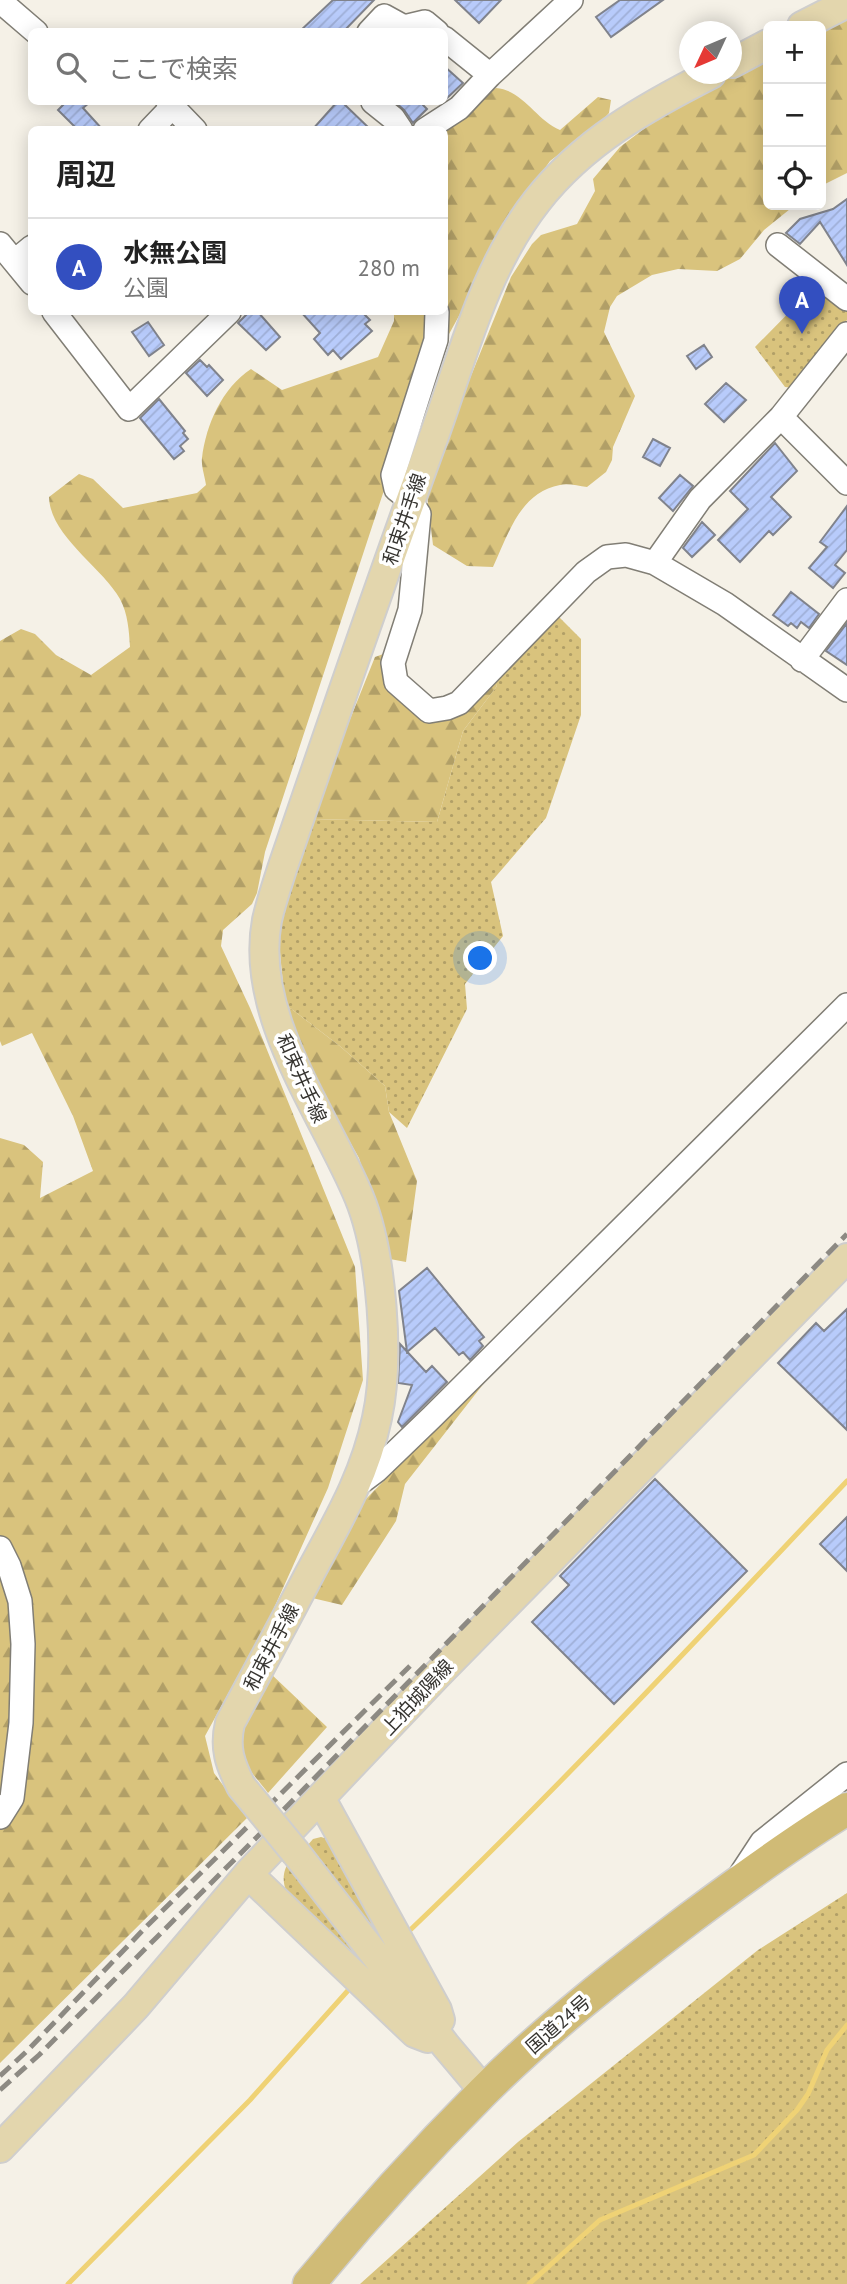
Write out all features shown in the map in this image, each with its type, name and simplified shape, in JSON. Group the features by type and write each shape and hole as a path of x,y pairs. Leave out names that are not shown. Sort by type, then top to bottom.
{"highway":[{"name":"国道24号","path":"309,2284 358,2225 484,2091 614,1976 733,1886 847,1809"}],"main road":[{"path":"812,21 847,3"},
{"path":"742,58 763,47"},
{"name":"和束井手線","path":"484,2091 242,1786 229,1762 226,1739 230,1723 357,1485 378,1416 382,1366 382,1317 376,1259 359,1199 295,1071 277,1019 265,969 267,921 282,869 410,500 485,293 506,248 536,202 577,158 624,122 693,84"},
{"name":"上狛城陽線","path":"0,2148 136,2006 248,1874 447,1665 847,1258"},
{"path":"321,1799 437,2010 446,2046"},
{"path":"248,1874 415,2032 446,2046"}],"street":[{"path":"431,126 459,108 490,75 571,0"},
{"path":"0,1 31,28"},
{"path":"373,28 384,16 404,27 425,22 432,28"},
{"path":"448,41 490,75"},
{"path":"153,126 169,105"},
{"path":"171,105 191,126"},
{"path":"377,105 398,126"},
{"path":"778,245 847,299"},
{"path":"15,251 28,275"},
{"path":"56,315 129,409 226,315"},
{"path":"437,315 436,340 393,475 396,489 410,500 419,514 410,610 393,663 396,681 429,711 459,703 586,572 607,557 626,555 655,563 725,604 847,690"},
{"path":"655,563 700,499 781,417 847,334"},
{"path":"781,417 847,483"},
{"path":"802,660 847,600"},
{"path":"357,1485 377,1470 423,1426 847,1005"},
{"path":"0,1548 20,1601 23,1644 21,1723 12,1798 0,1817"},
{"path":"733,1886 762,1842 847,1773"}],"green space":[{"path":"847,17 847,173 826,184 826,84 826,28"},
{"path":"763,59 763,210 789,210 764,230 740,259 717,271 678,269 652,275 617,296 610,307 604,332 635,396 613,447 612,460 606,472 587,487 560,485 535,496 517,517 493,567 467,566 433,545 426,487 511,277 541,235 577,224 595,191 593,179 620,147 682,100 713,84 742,84 742,69"},
{"path":"496,88 514,94 560,130 598,97 611,100 609,113 550,161 521,203 415,396 265,852 257,893 252,904 223,930 221,946 250,1008 355,1267 363,1380 328,1488 270,1617 205,1736 214,1773 247,1818 0,2063 0,1138 24,1145 43,1162 40,1198 93,1171 73,1116 32,1033 2,1046 0,1041 0,641 21,629 35,634 56,655 91,675 130,647 129,629 120,599 67,538 52,511 49,497 79,474 93,479 123,508 197,493 206,485 202,458 207,433 217,408 232,386 251,369 282,390 378,357 394,321 394,315 448,315 448,126 439,126"},
{"path":"814,287 847,309 847,320 794,388 785,387 755,347"},
{"path":"555,613 581,639 581,715 546,818 491,882 503,936 465,984 467,1009 407,1128 389,1112 385,1086 341,1047 285,1004 278,932 291,879 310,819 437,822 463,731 497,686 492,676"},
{"path":"386,653 425,716 492,676 497,686 463,731 437,822 310,819 375,657"},
{"path":"285,1004 341,1047 385,1086 389,1112 417,1181 406,1262 390,1259 359,1158 308,1068"},
{"path":"499,1364 405,1484 396,1521 342,1605 308,1597 363,1502"},
{"path":"270,1673 327,1727 268,1793 241,1758 238,1744 242,1723"},
{"path":"321,1837 334,1841 394,1960 307,1846 313,1839"},
{"path":"290,1860 412,2016 291,1901 284,1880"},
{"path":"847,1893 847,2284 360,2284 518,2142 758,1950"}],"building":[{"path":"333,0 374,0 347,28 303,28"},
{"path":"455,0 501,0 479,23"},
{"path":"620,0 663,0 611,37 596,17"},
{"path":"448,70 463,83 448,97"},
{"path":"63,105 86,105 83,108 99,126 74,126 58,110"},
{"path":"334,105 345,105 367,126 316,126"},
{"path":"398,105 423,105 427,109 413,123"},
{"path":"847,199 847,265 820,222 800,244 786,233 800,219 833,209"},
{"path":"246,315 261,315 280,337 266,350 238,323"},
{"path":"304,315 365,315 370,320 365,324 372,331 341,359 333,350 328,355 314,339 320,333"},
{"path":"148,322 164,345 149,356 132,332"},
{"path":"704,345 712,357 696,369 687,356"},
{"path":"200,360 207,367 209,365 223,380 207,396 186,373"},
{"path":"726,383 746,400 724,422 705,404"},
{"path":"159,399 185,431 183,433 188,439 180,446 184,451 174,459 140,418"},
{"path":"653,439 670,448 660,466 643,457"},
{"path":"775,443 797,471 771,497 791,517 773,535 769,531 740,562 718,540 748,509 730,491"},
{"path":"680,475 693,486 673,511 659,498"},
{"path":"847,506 847,550 835,565 845,573 833,588 809,568 827,547 820,542"},
{"path":"702,522 715,535 692,557 683,548"},
{"path":"791,592 819,614 809,628 801,622 797,628 791,623 788,626 773,615"},
{"path":"847,623 847,665 826,651"},
{"path":"427,1268 484,1337 479,1341 483,1346 470,1360 463,1352 459,1355 435,1328 407,1352 399,1291"},
{"path":"847,1309 847,1430 778,1363 816,1323 824,1331"},
{"path":"400,1344 426,1372 432,1366 447,1382 402,1427 398,1422 412,1385 398,1383"},
{"path":"655,1479 747,1571 614,1704 532,1622 569,1585 560,1576"},
{"path":"847,1517 847,1571 820,1544"}],"waterway":[{"path":"406,1934 575,1767 847,1481"},
{"path":"68,2284 250,2100 352,1986"},
{"path":"529,2284 600,2220 754,2155 797,2110 808,2094 827,2050 847,2025"}],"railway":[{"path":"0,2090 39,2055 256,1838 847,1234"},
{"path":"0,2076 146,1927 410,1666"}],"place":[{"name":"水無公園","path":"802,334"}]}
